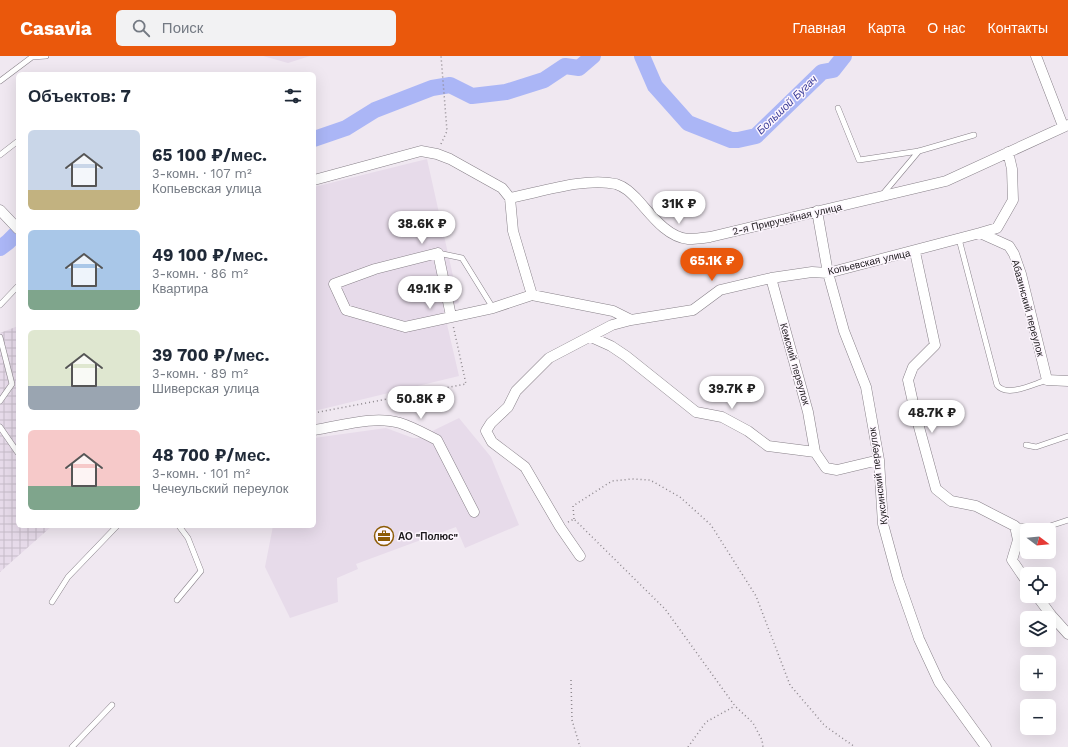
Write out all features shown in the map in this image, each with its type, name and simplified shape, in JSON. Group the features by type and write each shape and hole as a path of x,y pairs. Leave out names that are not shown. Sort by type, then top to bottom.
{"street":[{"path":"1036,56 1066,125"},
{"name":"2-я Приручейная улица","path":"510,198 581,184 598,182 616,184 626,189 674,235 688,239 710,237 946,181 1066,125"},
{"path":"316,179 421,151 450,159 502,188 510,198 514,230 532,295"},
{"path":"980,233 997,228 1012,200 1012,170 1008,152"},
{"path":"0,210 16,227"},
{"name":"Куксинский переулок","path":"817,211 828,273 844,330 866,387 879,460 883,524 898,579 919,639 939,682 986,747"},
{"name":"Копьевская улица","path":"560,527 525,467 492,442 486,431 491,423 508,407 516,391 548,358 592,337 612,325 631,320 693,310 720,290 771,278 812,272 828,273 915,252 980,233"},
{"name":"Абазинский переулок","path":"980,233 1009,246 1014,254 1021,274 1047,380"},
{"path":"915,252 935,345 913,367 908,380 936,490 951,501 976,506 1015,526 1018,540 1012,560 1020,572"},
{"path":"451,316 438,253 374,269 334,284 346,310 405,327 493,308 532,295 613,311 631,320"},
{"name":"Кемский переулок","path":"771,278 808,412 815,452"},
{"path":"592,337 611,346 626,356 696,412 722,417 748,431 768,446 815,452 826,468 837,470 879,460"},
{"path":"1047,380 1068,380"},
{"path":"316,430 385,420 400,423 437,440 474,512"},
{"path":"560,527 580,556"},
{"path":"1042,603 1068,634"}],"lane":[{"path":"0,81 31,57 46,56"},
{"path":"838,108 859,160 919,151 974,135"},
{"path":"0,155 16,143"},
{"path":"880,197 919,151"},
{"path":"959,239 997,385 1000,390 1007,392 1047,380"},
{"path":"438,253 462,258 493,308"},
{"path":"0,305 16,290"},
{"path":"0,338 12,384 0,402"},
{"path":"0,427 16,451"},
{"path":"1026,445 1036,446 1068,436"},
{"path":"1015,526 1050,526 1068,520"},
{"path":"52,602 68,577 115,528"},
{"path":"178,600 201,571 188,538 180,528"},
{"path":"72,747 112,705"}],"path":[{"path":"436,154 447,131 441,56"},
{"path":"316,413 466,384 451,316"},
{"path":"763,747 762,740 753,723 735,706 665,609 574,519 573,506 612,481 650,480 680,497 711,525 756,596 790,685 825,726 856,747"},
{"path":"560,527 574,519"},
{"path":"571,680 572,720 580,747"},
{"path":"688,747 706,722 735,706"}],"shaded area":[{"path":"263,56 310,56 288,63"},
{"path":"427,159 459,303 443,307 459,376 316,411 316,187"},
{"path":"16,327 16,528 50,528 0,572 0,333"},
{"name":"АО \"Полюс\"","path":"459,418 491,457 519,525 465,548 456,527 356,564 358,569 337,578 338,602 290,618 265,567 273,528 316,528 316,438 386,428 413,438 418,438"}],"waterway":[{"name":"Большой Бугач","path":"316,138 346,128 375,110 432,88 450,85 472,96 506,92 544,80 565,66 579,68 593,56"},
{"name":"Большой Бугач","path":"642,56 655,86 688,123 731,140 756,136 822,72 833,70 844,56"},
{"name":"Большой Бугач","path":"0,248 16,234"}],"place":[{"name":"АО \"Полюс\"","path":"384,536"}]}
